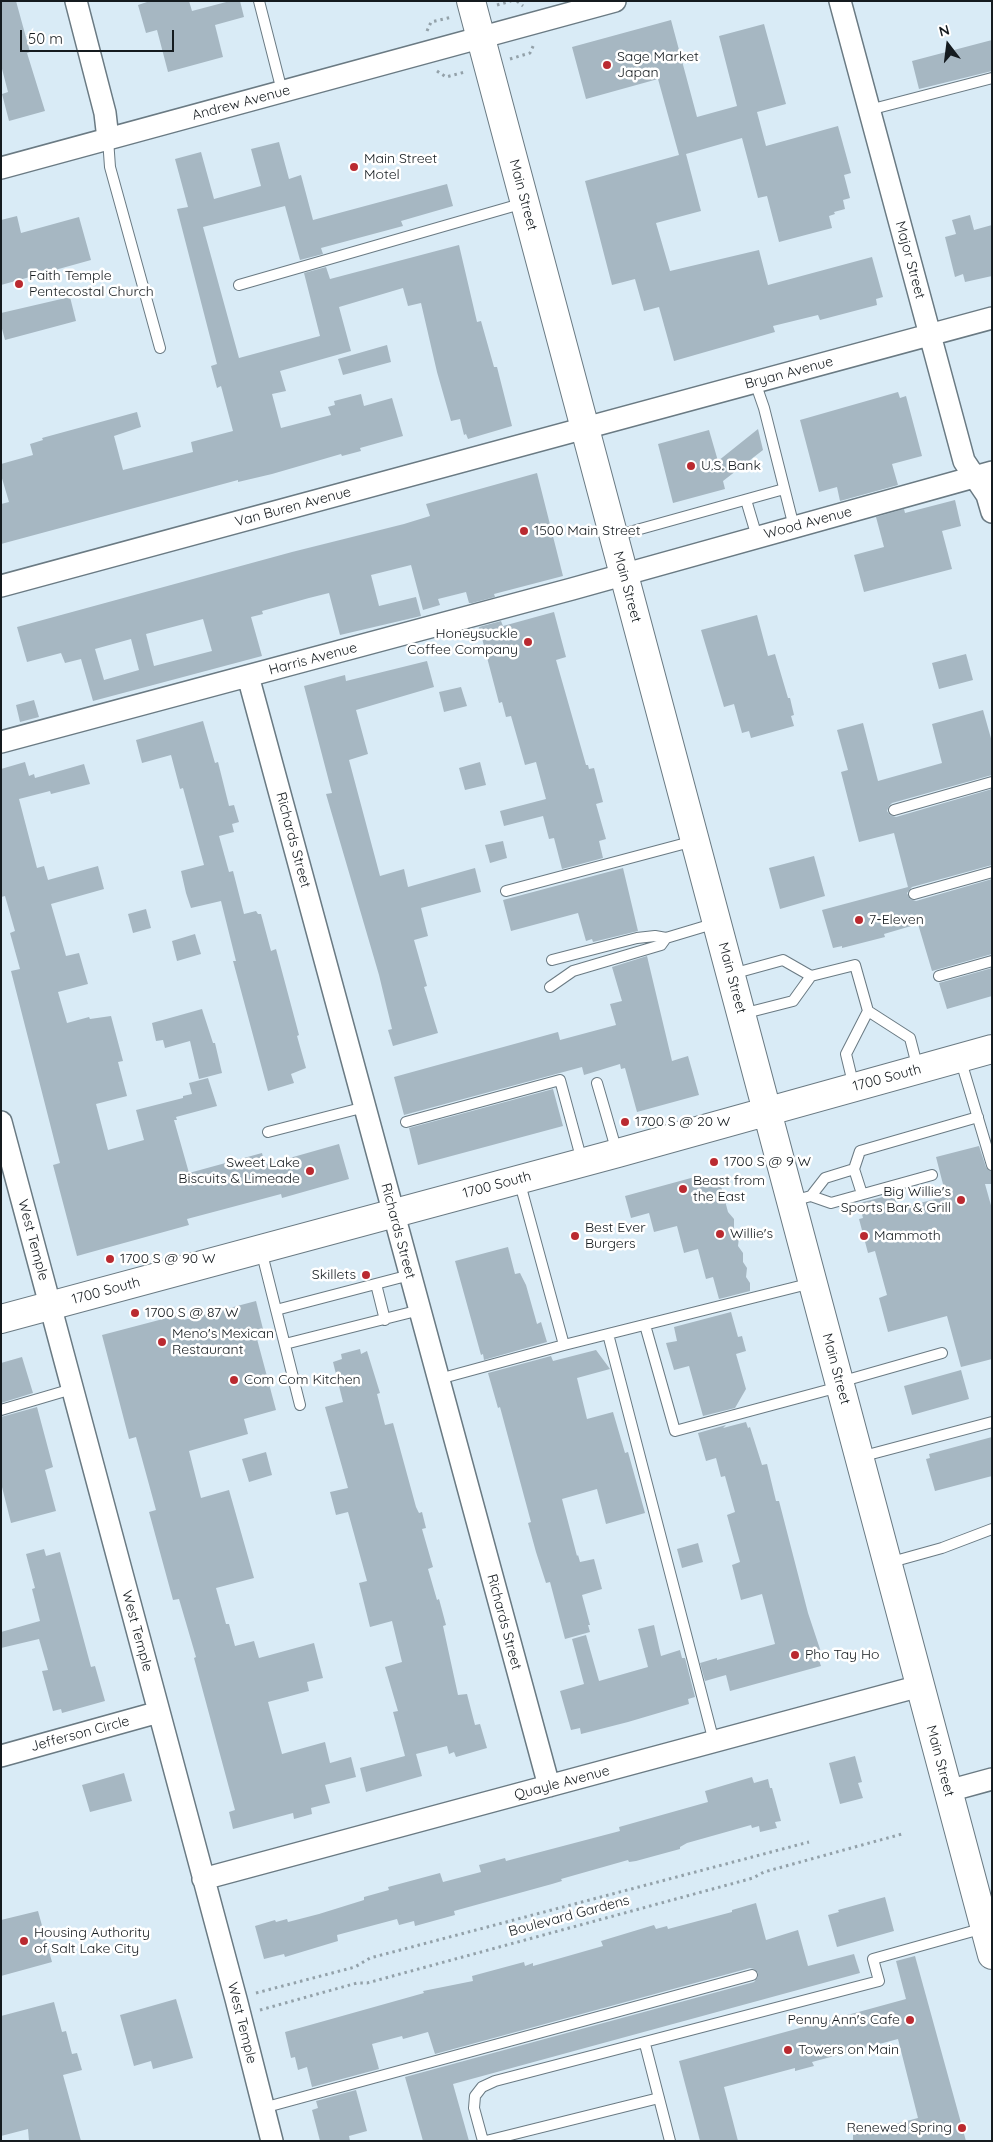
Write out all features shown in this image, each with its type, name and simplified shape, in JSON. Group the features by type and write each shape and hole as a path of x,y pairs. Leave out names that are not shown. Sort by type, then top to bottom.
{"street":[{"path":"76,1 105,113 108,139"},
{"name":"Major Street","path":"840,1 964,461 983,475 992,512"},
{"name":"Main Street","path":"485,3 481,38 767,1111 801,1198 813,1283 992,1955"},
{"name":"Andrew Avenue","path":"1,168 604,3"},
{"name":"Bryan Avenue","path":"585,428 992,318"},
{"name":"Van Buren Avenue","path":"1,586 585,428"},
{"name":"Wood Avenue","path":"624,573 983,475"},
{"name":"Harris Avenue","path":"1,742 572,589 624,573"},
{"name":"Richards Street","path":"248,676 549,1786"},
{"name":"1700 South","path":"1,1319 618,1153 992,1049"},
{"name":"West Temple","path":"1,1122 238,2007 272,2141"},
{"name":"Quayle Avenue","path":"203,1880 920,1686"},
{"name":"Jefferson Circle","path":"1,1756 159,1712"},
{"path":"948,1791 992,1779"}],"lane":[{"path":"259,1 282,92"},
{"path":"869,110 992,78"},
{"path":"108,139 110,167 160,348"},
{"path":"239,285 525,203"},
{"path":"755,382 794,527"},
{"path":"614,536 784,489"},
{"path":"746,500 757,537"},
{"path":"894,810 992,782"},
{"path":"506,891 695,841"},
{"path":"914,894 992,872"},
{"path":"552,960 638,938 655,936 666,938 717,923"},
{"path":"550,987 572,971 661,945 666,938"},
{"path":"731,974 782,960 812,976"},
{"path":"939,976 992,961"},
{"path":"742,1014 793,1001 812,976 856,965 868,1012 846,1054 854,1087"},
{"path":"868,1012 910,1038 919,1070"},
{"path":"960,1058 992,1165"},
{"path":"406,1122 560,1080 582,1162"},
{"path":"598,1083 618,1153"},
{"path":"268,1132 365,1107"},
{"path":"862,1194 854,1169 860,1151 978,1117"},
{"path":"801,1198 825,1178 854,1169"},
{"path":"801,1198 831,1202 932,1175"},
{"path":"518,1179 564,1345"},
{"path":"261,1249 300,1405"},
{"path":"276,1310 410,1275"},
{"path":"439,1379 564,1345 813,1283"},
{"path":"376,1284 385,1320"},
{"path":"285,1344 420,1310"},
{"path":"645,1325 675,1431 840,1384 942,1352"},
{"path":"608,1334 714,1742"},
{"path":"1,1410 72,1389"},
{"path":"859,1458 992,1422"},
{"path":"888,1563 942,1548 992,1530"},
{"path":"659,2098 484,2141 474,2108 475,2096 482,2087 495,2081 645,2044 879,1981 873,1959 985,1928"},
{"path":"263,2108 752,1975"},
{"path":"645,2044 670,2141"}],"path":[{"path":"485,3 511,1"},
{"path":"431,22 449,18"},
{"path":"510,59 530,53"},
{"path":"446,77 462,73"},
{"name":"Boulevard Gardens","path":"238,2007 357,1983 367,1983 753,1878 764,1872 902,1834"},
{"name":"Boulevard Gardens","path":"238,2007 355,1967 370,1958 809,1842"}],"building":[{"path":"1,1 16,1 30,52 27,53 45,111 9,121 2,94 8,92 1,65"},
{"path":"150,1 189,1 192,11 230,1 240,1 244,17 215,25 223,57 168,72 157,30 146,33 138,5"},
{"path":"671,20 697,117 737,106 719,36 764,24 786,104 757,112 766,146 838,126 851,173 844,175 850,198 843,200 845,209 834,212 835,214 829,216 832,228 779,242 767,196 758,198 742,138 686,154 701,211 656,223 670,271 759,250 768,285 872,257 883,297 876,299 877,305 820,320 818,315 773,326 775,332 674,361 659,307 644,311 635,279 612,285 585,181 679,155 658,79 586,99 572,47"},
{"path":"992,40 992,71 919,89 912,61"},
{"path":"279,142 289,179 301,175 313,220 447,184 453,206 401,221 403,226 321,248 323,254 300,260 285,206 203,227 239,358 320,336 304,273 326,267 330,279 459,245 477,322 481,321 494,367 497,367 512,426 468,439 466,434 464,435 460,419 451,421 421,303 408,306 403,288 339,307 351,351 280,371 286,391 272,394 281,428 331,415 328,407 335,405 334,401 361,394 364,406 392,398 403,436 360,448 361,451 342,456 341,454 238,482 238,480 1,544 1,504 9,502 1,475 1,464 33,455 30,444 43,440 42,438 137,412 141,427 114,436 123,470 193,452 191,442 233,431 221,386 217,388 211,366 217,364 177,209 188,207 175,159 201,152 214,199 261,186 251,149"},
{"path":"970,215 974,230 992,225 992,276 965,282 963,274 955,277 945,237 956,234 952,220"},
{"path":"17,216 21,233 79,217 91,260 1,285 1,220"},
{"path":"70,297 76,321 5,340 1,325 1,313"},
{"path":"387,345 391,362 343,375 338,359"},
{"path":"898,392 900,398 906,396 922,456 892,464 898,485 840,501 837,487 819,492 800,420"},
{"name":"U.S. Bank","path":"758,429 763,450 723,481 725,489 673,503 658,444 709,430 718,461"},
{"path":"537,473 563,576 494,594 495,597 472,603 469,603 466,592 438,599 440,605 423,610 411,565 371,575 379,606 416,597 421,616 340,635 329,593 309,598 262,611 263,614 251,617 262,656 93,701 81,659 65,663 61,653 27,662 17,627 292,552 404,524 430,516 426,504","holes":["203,619 212,651 154,666 146,634","131,639 139,670 104,680 95,649"]},
{"path":"955,500 961,526 942,531 952,569 864,592 854,555 884,547 876,517 904,509 905,513"},
{"path":"554,612 566,657 556,660 586,765 588,765 589,769 594,768 603,802 596,804 606,839 599,841 603,858 562,869 554,838 549,839 543,816 504,826 500,811 546,799 536,762 525,765 511,716 506,717 502,702 499,703 479,627 501,621 503,626"},
{"path":"757,615 768,656 775,654 788,698 790,698 794,715 791,716 794,726 751,738 749,731 742,733 734,704 724,707 701,630"},
{"path":"966,654 973,680 939,689 932,663"},
{"path":"427,661 434,687 356,710 368,754 349,760 380,876 404,869 408,887 475,868 481,892 421,908 428,936 414,940 427,986 424,987 438,1033 393,1046 388,1030 392,1029 379,975 326,794 332,793 304,686 345,675 346,681"},
{"path":"461,687 467,706 444,712 439,692"},
{"path":"34,700 39,717 20,722 16,705"},
{"path":"983,710 992,742 992,775 892,803 887,811 890,815 896,817 992,789 992,865 912,887 907,893 910,899 916,901 992,879 992,954 932,971 918,924 884,934 885,937 842,948 842,946 833,948 822,910 908,887 894,833 859,842 841,772 848,770 837,730 863,723 878,781 942,763 932,724"},
{"path":"203,721 215,763 218,762 229,806 234,805 239,822 232,824 234,832 219,836 229,872 233,871 244,914 256,911 258,914 261,914 271,951 276,949 306,1068 291,1074 294,1083 268,1091 233,961 236,961 221,901 191,908 186,893 181,871 204,865 183,788 180,789 171,755 142,763 136,740"},
{"path":"25,762 29,776 34,774 35,778 84,764 90,784 51,794 50,791 19,799 37,868 44,866 48,880 98,866 104,889 51,904 66,956 79,953 88,984 58,992 67,1023 89,1017 90,1019 111,1016 123,1061 118,1062 127,1096 96,1104 108,1150 144,1140 136,1110 192,1094 189,1083 208,1078 217,1106 176,1117 177,1120 174,1120 189,1173 262,1153 265,1165 339,1144 349,1179 282,1198 281,1194 187,1219 189,1225 77,1256 53,1165 60,1163 11,971 20,969 10,933 15,931 5,896 1,897 1,769"},
{"path":"480,762 486,785 465,790 459,768"},
{"path":"503,841 507,858 490,863 485,845"},
{"path":"814,856 825,896 780,909 769,868"},
{"path":"623,868 638,931 593,942 592,939 586,941 578,913 511,931 503,900"},
{"path":"146,909 151,928 133,933 128,914"},
{"path":"195,934 201,954 177,961 172,941"},
{"path":"647,956 672,1061 688,1056 699,1095 637,1112 625,1068 621,1069 620,1064 584,1075 582,1067 404,1115 394,1077 558,1032 560,1040 616,1025 610,1004 622,1001 612,967"},
{"path":"992,968 992,996 947,1009 939,983"},
{"path":"202,1009 213,1043 215,1043 222,1073 199,1079 190,1041 165,1048 163,1040 156,1041 152,1023"},
{"path":"553,1089 563,1126 418,1165 409,1128"},
{"path":"979,1146 986,1167 992,1172 992,1184 985,1184 992,1209 992,1359 961,1367 947,1316 888,1332 879,1298 887,1295 875,1251 868,1253 859,1219 863,1218 859,1203 894,1194 898,1209 946,1196 936,1157"},
{"path":"702,1175 712,1185 720,1182 728,1212 734,1219 734,1231 739,1237 738,1246 743,1253 743,1262 747,1268 746,1277 750,1283 750,1291 719,1299 713,1277 706,1279 698,1249 684,1253 677,1226 654,1232 649,1213 631,1218 625,1196"},
{"path":"508,1247 515,1274 520,1273 526,1285 537,1324 541,1322 547,1342 484,1360 455,1261"},
{"path":"256,1301 265,1337 257,1339 276,1410 244,1419 248,1434 189,1451 201,1498 229,1490 254,1578 216,1588 226,1624 229,1624 235,1646 254,1641 259,1658 314,1643 323,1678 307,1682 309,1691 268,1702 282,1754 325,1742 330,1763 351,1757 356,1777 325,1785 330,1803 311,1808 312,1814 294,1819 293,1813 233,1829 229,1812 235,1810 194,1658 196,1657 179,1599 173,1600 149,1512 156,1510 136,1437 129,1439 102,1335 182,1314 184,1320"},
{"path":"731,1312 738,1337 742,1336 746,1351 736,1354 746,1389 735,1408 703,1416 689,1366 674,1370 666,1343 677,1341 674,1327"},
{"path":"360,1349 361,1354 367,1351 380,1393 377,1394 385,1425 393,1423 416,1507 419,1513 422,1512 426,1528 422,1529 433,1567 428,1569 446,1625 443,1626 458,1695 467,1694 475,1725 480,1724 487,1748 456,1757 454,1752 449,1754 447,1746 416,1754 422,1776 366,1792 360,1768 405,1756 393,1712 398,1711 385,1667 402,1662 392,1621 370,1627 359,1583 367,1581 348,1512 336,1515 330,1492 348,1488 325,1407 343,1402 333,1362 342,1359 341,1354"},
{"path":"596,1350 610,1369 577,1378 587,1419 613,1412 625,1453 628,1452 645,1513 606,1524 597,1489 562,1499 577,1556 580,1562 594,1559 602,1589 582,1595 590,1632 565,1639 550,1582 546,1583 536,1552 528,1523 531,1522 500,1407 498,1408 488,1373 551,1356 553,1361"},
{"path":"22,1357 33,1393 1,1403 1,1363"},
{"path":"961,1370 969,1399 912,1415 904,1386"},
{"path":"37,1407 53,1467 45,1470 56,1511 11,1523 1,1483 1,1417"},
{"path":"746,1422 748,1428 750,1427 762,1465 767,1464 776,1501 779,1501 808,1613 822,1655 818,1657 821,1666 730,1691 726,1675 705,1681 700,1663 775,1644 762,1594 741,1600 732,1565 740,1562 727,1515 735,1512 725,1476 721,1477 716,1458 706,1461 698,1433 726,1425 723,1428"},
{"path":"992,1437 992,1476 935,1491 926,1459 930,1458 929,1454"},
{"path":"266,1452 272,1475 249,1482 242,1459"},
{"path":"698,1543 703,1562 682,1568 677,1549"},
{"path":"44,1549 46,1556 60,1552 91,1667 95,1666 105,1701 62,1713 61,1709 53,1711 42,1671 48,1670 39,1639 1,1648 1,1632 40,1621 32,1589 35,1588 26,1554"},
{"path":"654,1625 661,1656 680,1650 682,1658 685,1658 695,1697 688,1699 689,1704 628,1722 581,1734 580,1728 571,1730 560,1691 584,1684 572,1639 586,1635 599,1681 648,1667 638,1629"},
{"path":"855,1756 862,1782 858,1783 863,1798 840,1804 829,1763"},
{"path":"124,1773 132,1801 90,1812 82,1785"},
{"path":"752,1777 754,1783 768,1779 781,1821 775,1822 777,1828 760,1832 759,1826 752,1828 751,1825 687,1843 680,1847 680,1849 636,1861 629,1862 628,1860 561,1879 562,1881 552,1884 454,1911 455,1915 415,1926 414,1921 399,1925 397,1919 337,1935 338,1941 285,1957 284,1954 264,1959 255,1926 275,1920 276,1922 287,1919 288,1922 319,1914 364,1900 364,1897 389,1890 388,1887 440,1873 443,1882 481,1872 479,1865 505,1858 506,1861 620,1831 619,1827 708,1802 705,1791"},
{"path":"885,1897 894,1931 837,1947 828,1915 839,1912 838,1910"},
{"path":"756,1903 766,1940 798,1930 808,1966 854,1954 860,1973 453,2084 469,2141 423,2141 405,2077 754,1982 758,1977 758,1973 750,1968 435,2054 428,2032 403,2039 402,2036 372,2044 379,2069 312,2087 307,2067 298,2070 295,2057 291,2058 285,2032 424,1993 423,1991 473,1981 472,1976 524,1962 525,1966 533,1963 533,1966 603,1946 601,1941 654,1925 656,1929 667,1926 668,1929 732,1912 732,1910"},
{"name":"Housing Authority of Salt Lake City","path":"38,1911 52,1962 1,1976 1,1920"},
{"name":"Towers on Main","path":"915,1956 966,2141 853,2141 853,2135 918,2118 898,2039 812,2062 814,2066 795,2071 795,2068 724,2087 738,2141 700,2141 679,2061 906,1999 896,1961"},
{"path":"176,1999 193,2058 153,2069 151,2061 134,2066 120,2015"},
{"path":"54,2002 62,2032 66,2031 72,2054 77,2053 82,2070 63,2075 81,2141 29,2141 28,2129 1,2136 1,2016"},
{"path":"356,2090 367,2131 349,2136 350,2141 320,2141 312,2110 318,2108 316,2101"}],"place":[{"name":"Sage Market Japan","path":"607,65"},
{"name":"Main Street Motel","path":"354,167"},
{"name":"Faith Temple Pentecostal Church","path":"19,284"},
{"name":"U.S. Bank","path":"691,466"},
{"name":"1500 Main Street","path":"524,531"},
{"name":"Honeysuckle Coffee Company","path":"528,642"},
{"name":"7-Eleven","path":"859,920"},
{"name":"1700 S @ 20 W","path":"625,1122"},
{"name":"1700 S @ 9 W","path":"714,1162"},
{"name":"Sweet Lake Biscuits & Limeade","path":"310,1171"},
{"name":"Beast from the East","path":"683,1189"},
{"name":"Big Willie's Sports Bar & Grill","path":"961,1200"},
{"name":"Willie's","path":"720,1234"},
{"name":"Best Ever Burgers","path":"575,1236"},
{"name":"Mammoth","path":"864,1236"},
{"name":"1700 S @ 90 W","path":"110,1259"},
{"name":"Skillets","path":"366,1275"},
{"name":"1700 S @ 87 W","path":"135,1313"},
{"name":"Meno's Mexican Restaurant","path":"162,1342"},
{"name":"Com Com Kitchen","path":"234,1380"},
{"name":"Pho Tay Ho","path":"795,1655"},
{"name":"Housing Authority of Salt Lake City","path":"24,1941"},
{"name":"Penny Ann's Cafe","path":"910,2020"},
{"name":"Towers on Main","path":"788,2050"},
{"name":"Renewed Spring","path":"962,2128"}]}
